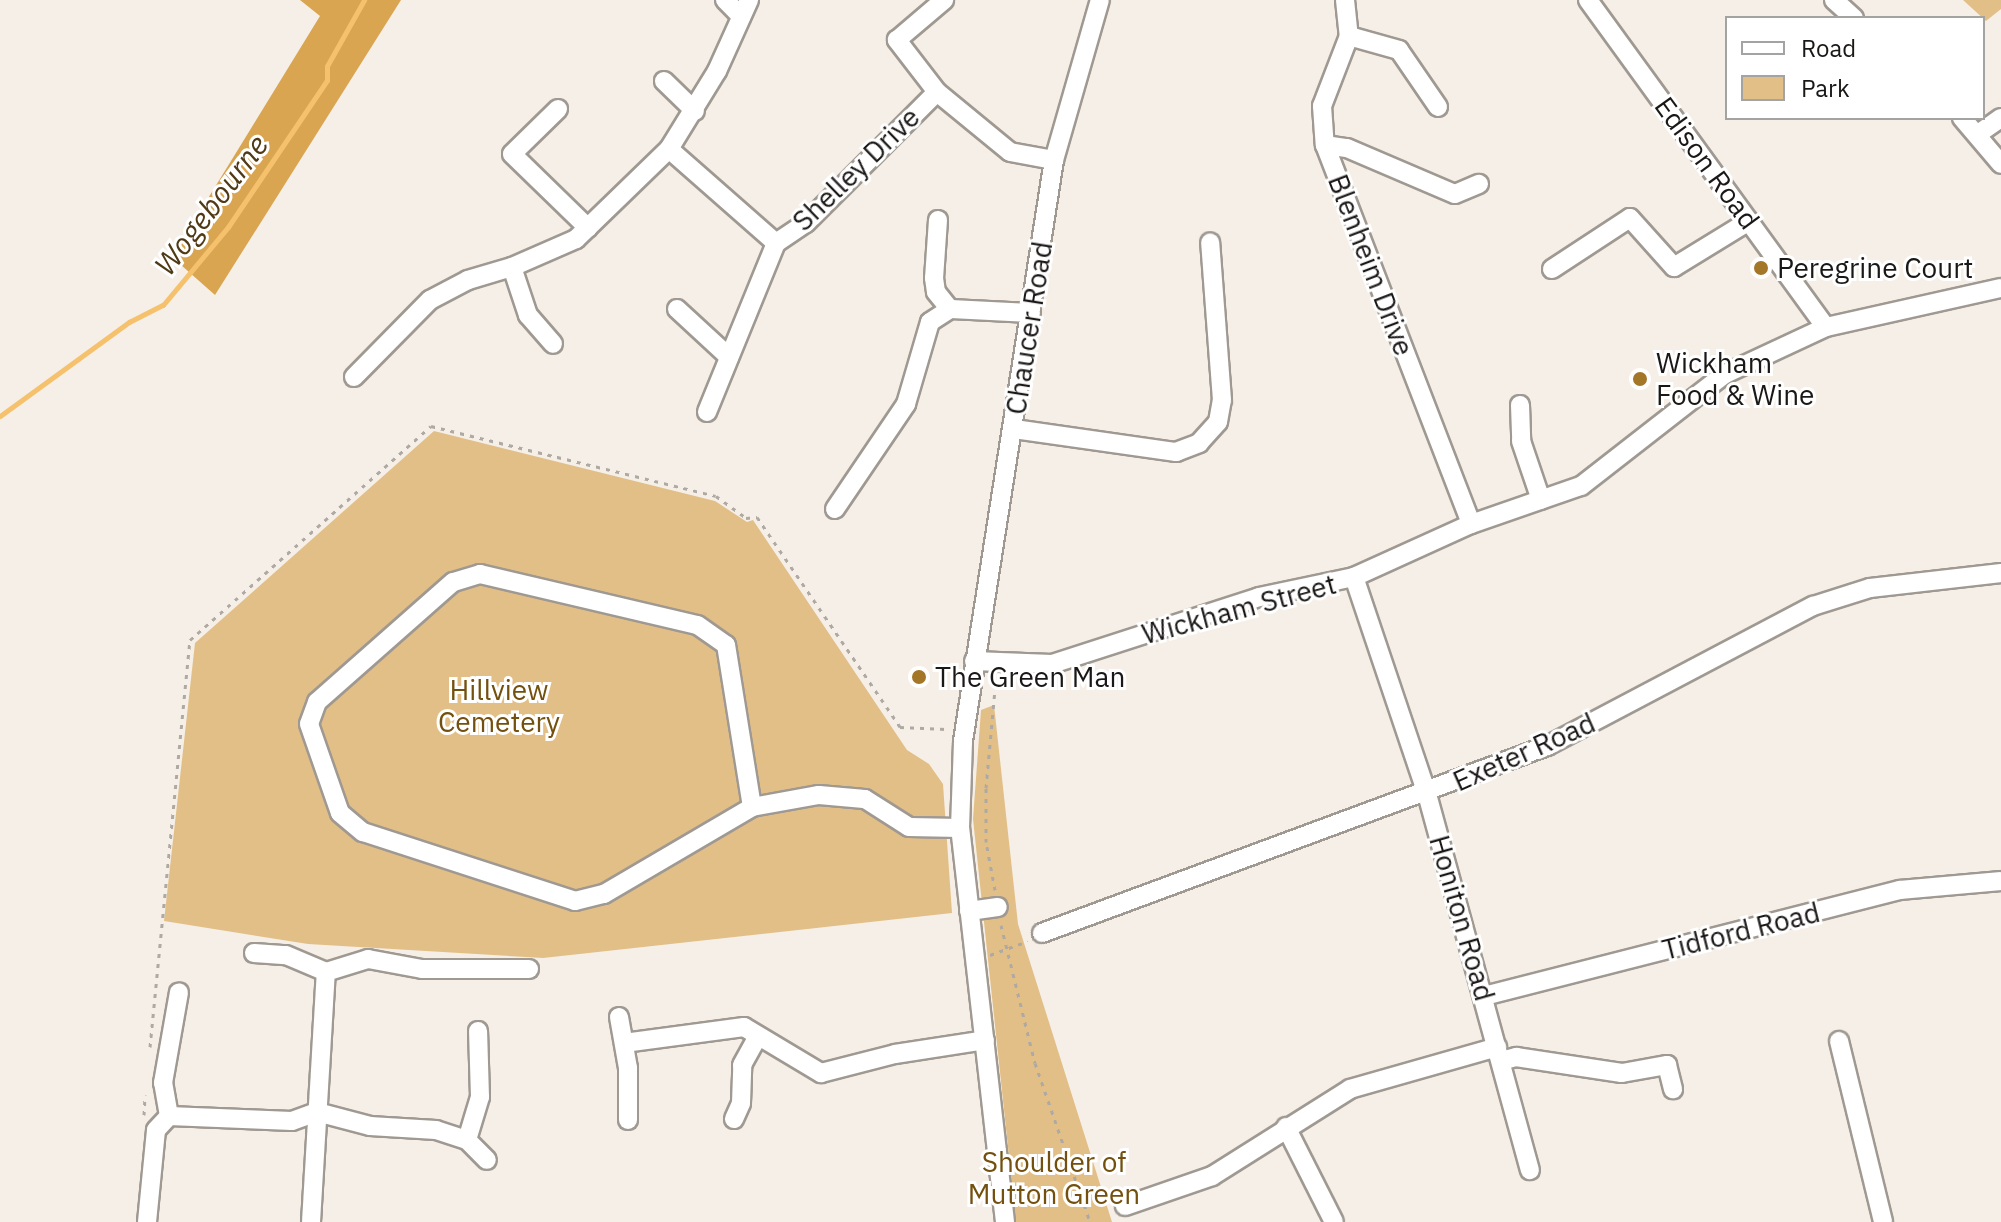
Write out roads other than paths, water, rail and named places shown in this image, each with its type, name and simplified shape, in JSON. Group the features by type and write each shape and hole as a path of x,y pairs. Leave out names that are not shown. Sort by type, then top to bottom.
{"street":[{"path":"354,377 430,300 468,280 512,267 576,239 669,149 695,111 745,8 725,0"},
{"path":"937,92 897,40 944,0"},
{"name":"Chaucer Road","path":"974,661 1014,429 1054,160 1100,0"},
{"name":"Blenheim Drive","path":"1345,0 1349,36 1322,106 1325,145 1471,524"},
{"name":"Edison Road","path":"1588,0 1826,327"},
{"path":"1834,0 1852,16"},
{"path":"1349,36 1399,50 1438,107"},
{"path":"664,81 695,111"},
{"name":"Shelley Drive","path":"669,149 776,243 806,223 937,92 1010,152 1054,160"},
{"path":"558,109 512,154 588,228"},
{"path":"1978,134 2001,118"},
{"path":"1964,120 2001,164"},
{"path":"1325,145 1347,148 1455,194 1479,184"},
{"path":"1552,269 1630,218 1674,267 1749,221"},
{"path":"938,220 934,278 936,292 950,309"},
{"path":"1014,429 1176,452 1199,443 1218,422 1222,400 1210,242"},
{"path":"707,412 776,243"},
{"path":"512,267 528,315 553,344"},
{"name":"Wickham Street","path":"974,661 1052,664 1259,597 1354,577 1471,524 1581,486 1725,374 1826,327 2001,288"},
{"path":"677,309 729,357"},
{"path":"835,509 906,404 930,322 950,309 1031,313"},
{"path":"1520,405 1521,441 1541,500"},
{"name":"Exeter Road","path":"1042,933 1427,794 1547,746 1813,606 1870,588 2001,573"},
{"path":"752,807 726,645 697,625 480,574 453,582 317,702 309,724 340,813 363,832 575,901 604,894 752,807 819,795 865,799 909,827 960,828"},
{"name":"Honiton Road","path":"1354,577 1427,794 1530,1170"},
{"path":"974,661 963,741 960,828 1005,1222"},
{"name":"Tidford Road","path":"1484,996 1900,890 2001,881"},
{"path":"969,911 998,907"},
{"path":"254,953 286,955 326,972 368,959 422,969 529,969"},
{"path":"311,1222 326,972"},
{"path":"169,1116 163,1083 179,992"},
{"path":"619,1017 628,1068 628,1120"},
{"path":"624,1043 744,1027 821,1073 895,1054 985,1040"},
{"path":"467,1140 480,1097 478,1031"},
{"path":"734,1119 741,1103 742,1065 758,1036"},
{"path":"1839,1041 1883,1222"},
{"path":"1125,1206 1212,1176 1350,1089 1499,1054 1622,1073 1667,1065 1673,1089"},
{"path":"147,1222 156,1130 169,1116 292,1121 317,1112 370,1126 436,1130 467,1140 487,1160"},
{"path":"1286,1127 1334,1222"}],"waterway":[{"name":"Wogebourne","path":"0,416 129,322 163,305 228,227 327,80 327,66 364,0"}],"place":[{"name":"Peregrine Court","path":"1761,268"},
{"name":"Wickham Food & Wine","path":"1640,379"},
{"name":"The Green Man","path":"919,677"}],"park label":[{"name":"Hillview Cemetery","path":"499,706"},
{"name":"Shoulder of Mutton Green","path":"1054,1178"}]}
